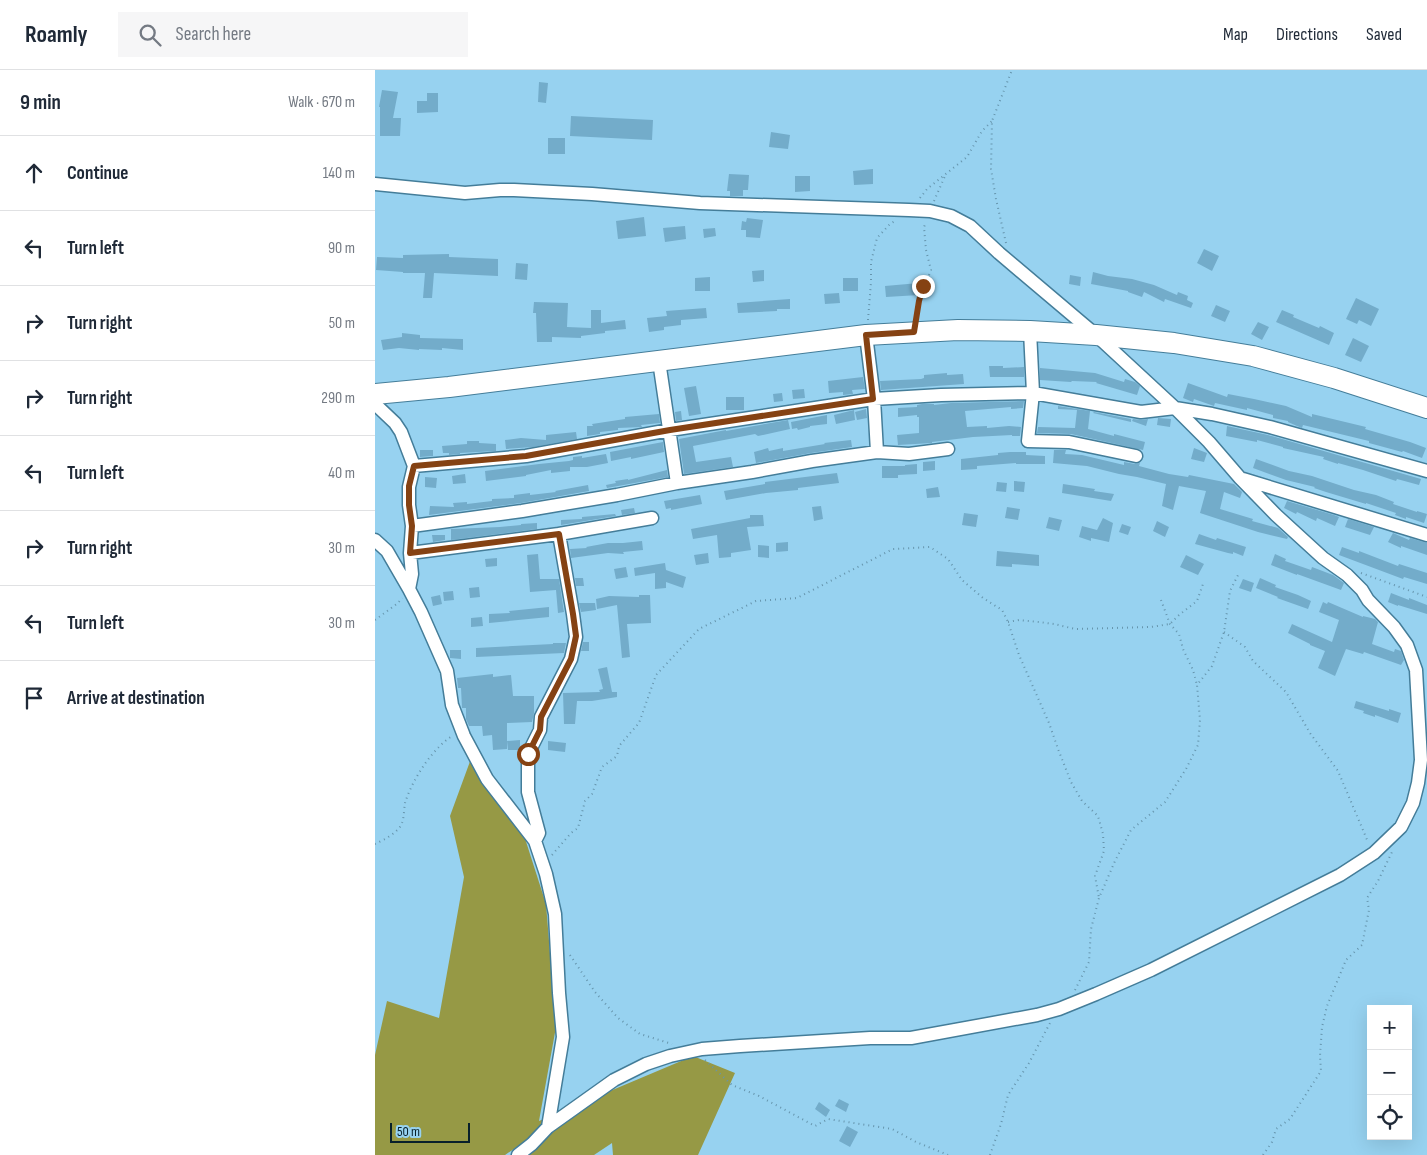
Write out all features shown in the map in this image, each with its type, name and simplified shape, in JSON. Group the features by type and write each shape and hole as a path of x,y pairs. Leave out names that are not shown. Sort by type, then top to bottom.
{"main road":[{"path":"375,394 449,387 801,342 866,335 958,330 1029,331 1096,336 1174,343 1253,356 1334,378 1427,408"}],"street":[{"path":"375,184 465,193 514,190 700,203 930,211 951,216 970,226 1096,336 1175,408 1276,515 1323,558 1347,575 1394,627 1407,645 1416,670 1421,760 1413,803 1401,826 1374,853 1340,875 1167,962 1096,994 1059,1009 1037,1015 911,1038 871,1038 694,1051 646,1064 614,1080 547,1127 532,1144 518,1155"},
{"path":"1029,331 1033,393 1028,441 1069,442 1136,456"},
{"path":"866,335 877,452"},
{"path":"659,361 677,483"},
{"path":"414,466 526,456 670,430 873,399 1033,393 1141,412 1175,408 1212,414 1269,427 1427,471"},
{"path":"375,404 395,422 401,432 414,466 409,486 412,526 410,553 412,574 409,589"},
{"path":"412,526 522,511 812,461 877,452 909,454 947,449"},
{"path":"1240,478 1427,535"},
{"path":"410,553 559,534 652,518"},
{"path":"535,841 539,832 528,792 528,754 540,730 541,717 571,659 576,636 559,534"},
{"path":"375,540 387,551 421,612 447,671 452,706 464,736 487,779 535,841 542,863 555,914 563,1037 547,1127"}],"path":[{"path":"1011,262 991,169 993,121 1012,70"},
{"path":"914,332 923,286 931,270 926,250 924,227 946,174"},
{"path":"542,863 578,828 585,801 592,794 602,767 617,756 619,746 639,723 656,675 699,629 756,601 797,598 893,549 930,546 948,559 962,580 1001,610 1008,622 1019,655 1049,723 1071,782 1082,801 1098,816 1105,851 1095,876 1099,898"},
{"path":"1357,571 1427,597"},
{"path":"1197,685 1212,666 1224,632 1230,591 1238,575"},
{"path":"1008,622 1019,620 1075,629 1170,624 1197,601 1203,584"},
{"path":"375,620 398,603 409,589"},
{"path":"1075,990 1089,962 1091,929 1099,898 1131,830 1165,802 1186,769 1197,745 1200,720 1197,685 1179,634 1170,624 1161,600"},
{"path":"1224,632 1245,647 1253,661 1286,692 1310,733 1338,771 1353,809 1374,853"},
{"path":"375,844 389,838 402,823 403,812 412,786 439,747 457,732 458,721"},
{"path":"1263,1155 1272,1142 1276,1129 1289,1119 1321,1071 1322,1027 1327,1006 1346,960 1362,945 1369,910 1367,898 1378,881 1394,848"},
{"path":"557,943 572,958 595,992 618,1018 640,1034 694,1051 732,1085 759,1096 815,1126 828,1119 892,1129 916,1142 948,1155"},
{"path":"989,1155 1001,1124 1008,1095 1029,1063 1059,1009"}],"shaded area":[{"path":"472,756 521,826 546,904 556,1027 539,1121 693,1056 735,1073 698,1155 613,1155 612,1143 594,1155 525,1155 527,1140 505,1155 375,1155 375,1055 387,1001 439,1018 464,877 450,816"}],"building":[{"path":"539,82 548,83 546,103 538,102"},
{"path":"382,90 398,92 393,118 401,118 400,136 380,136 379,107"},
{"path":"427,93 438,93 438,112 417,113 417,101 427,101"},
{"path":"571,116 653,120 652,140 570,136"},
{"path":"771,132 790,135 788,149 769,147"},
{"path":"548,138 565,138 565,154 548,154"},
{"path":"873,169 873,184 854,185 853,171"},
{"path":"729,174 749,175 748,190 743,190 743,196 730,196 730,191 727,191"},
{"path":"795,176 810,176 810,191 795,192"},
{"path":"644,217 646,236 618,239 616,221"},
{"path":"747,218 763,220 760,238 746,237 746,230 741,230 742,221 746,222"},
{"path":"685,226 686,239 665,242 663,228"},
{"path":"715,228 716,236 704,238 703,229"},
{"path":"1204,249 1219,256 1212,271 1197,263"},
{"path":"449,254 449,257 498,259 498,276 434,273 432,298 423,298 425,273 376,270 377,257 403,258 403,255"},
{"path":"516,263 528,264 527,280 515,279"},
{"path":"764,270 764,281 753,282 752,271"},
{"path":"1093,272 1154,285 1177,295 1178,292 1188,296 1187,300 1193,303 1191,308 1165,299 1164,302 1144,292 1142,297 1128,291 1091,284"},
{"path":"1070,275 1081,277 1080,286 1069,284"},
{"path":"710,277 710,291 695,291 695,278"},
{"path":"843,278 858,278 858,291 843,291"},
{"path":"919,283 919,295 886,297 885,286"},
{"path":"839,293 840,303 825,304 824,294"},
{"path":"1356,298 1379,309 1371,326 1359,320 1357,324 1346,319"},
{"path":"790,299 790,309 738,313 737,303"},
{"path":"534,302 568,303 567,327 591,328 591,310 601,310 601,323 625,320 626,329 605,331 605,333 581,336 581,338 552,337 552,342 537,342 536,313 533,313"},
{"path":"1216,305 1230,311 1225,322 1211,316"},
{"path":"706,308 707,318 681,320 681,325 664,327 664,330 649,332 647,318 667,316 666,311"},
{"path":"1282,310 1294,315 1293,317 1334,333 1329,345 1276,322"},
{"path":"1258,322 1269,327 1262,340 1251,334"},
{"path":"402,333 420,335 420,338 463,339 463,350 399,348 383,350 381,340 402,337"},
{"path":"1353,338 1369,346 1361,362 1345,355"},
{"path":"989,366 1003,366 1003,368 1024,367 1024,377 990,377"},
{"path":"1040,368 1095,373 1124,382 1125,379 1135,382 1140,386 1137,395 1097,382 1040,380"},
{"path":"947,373 947,375 963,374 964,384 881,390 880,381 921,379 924,378 924,375"},
{"path":"863,377 865,389 852,390 853,394 843,395 843,392 829,393 828,381"},
{"path":"1188,383 1227,397 1228,394 1254,399 1286,406 1312,417 1312,414 1366,427 1365,429 1426,448 1422,458 1403,451 1369,443 1369,441 1303,425 1302,428 1288,421 1273,418 1273,415 1247,408 1247,410 1215,403 1214,406 1194,399 1193,402 1183,398"},
{"path":"696,386 701,414 689,416 684,388"},
{"path":"804,389 805,398 793,399 792,390"},
{"path":"782,393 783,401 774,402 773,394"},
{"path":"726,397 744,397 744,410 726,410"},
{"path":"1024,401 1023,408 1011,409 1011,407 965,411 967,427 1021,427 1020,436 973,437 932,443 898,445 897,435 919,433 919,417 917,415 898,417 898,408 917,407 917,405 922,404"},
{"path":"1058,406 1090,411 1088,429 1145,442 1143,450 1071,434 1037,433 1038,427 1075,428 1077,410 1058,409"},
{"path":"866,409 867,418 857,420 855,412"},
{"path":"854,410 855,420 836,424 834,415"},
{"path":"681,411 682,420 676,421 675,412"},
{"path":"1093,413 1131,419 1131,422"},
{"path":"659,414 660,423 641,425 642,427 618,428 618,430 587,436 587,426 593,426 592,424 625,419 625,417"},
{"path":"827,415 827,424 798,430 797,428 792,429 791,422"},
{"path":"1158,418 1171,419 1170,427 1157,425"},
{"path":"1133,419 1148,419 1146,426 1132,421"},
{"path":"788,420 790,429 693,446 696,462 731,457 733,467 684,474 679,439"},
{"path":"1227,426 1268,435 1421,479 1419,485 1397,479 1396,481 1323,459 1324,457 1257,440 1257,442 1226,436"},
{"path":"576,432 577,439 533,447 506,449 505,440 521,438 546,440 546,435"},
{"path":"851,440 852,447 756,463 754,452 768,448 769,451 783,448 783,451"},
{"path":"467,441 496,444 496,451 449,455 449,453 443,453 442,446 467,444"},
{"path":"663,442 664,452 611,461 610,452"},
{"path":"1194,448 1207,453 1204,462 1191,459"},
{"path":"420,450 433,450 433,456 420,457"},
{"path":"1054,450 1066,450 1065,454 1082,455 1124,465 1124,462 1140,463 1139,466 1169,474 1188,477 1189,475 1234,484 1242,492 1240,498 1224,492 1220,509 1278,528 1288,537 1287,539 1258,532 1200,513 1206,491 1179,486 1173,510 1162,506 1166,484 1087,466 1053,463"},
{"path":"1010,452 1026,452 1026,455 1045,456 1045,464 1016,463 977,466 977,469 961,470 961,459"},
{"path":"606,454 608,463 587,467 570,467 570,471 551,473 551,470 526,476 486,481 485,471 569,461 573,460 573,457 582,456 582,458"},
{"path":"1256,459 1289,471 1376,495 1394,502 1393,504 1427,514 1424,523 1406,517 1406,519 1395,515 1396,513 1366,503 1286,480 1253,468"},
{"path":"935,461 935,470 923,471 923,462"},
{"path":"917,464 917,474 898,475 898,478 882,478 882,466"},
{"path":"667,470 668,477 607,488 606,485 616,483 615,481 628,480"},
{"path":"837,473 839,483 798,488 798,490 726,500 724,491 765,484 765,482"},
{"path":"465,474 466,483 453,484 452,476"},
{"path":"425,477 437,478 436,488 425,487"},
{"path":"1014,481 1025,482 1024,492 1014,491"},
{"path":"997,482 1007,483 1006,492 996,491"},
{"path":"1063,484 1114,494 1111,501 1062,493"},
{"path":"588,485 589,491 521,503 429,515 430,506 454,507 453,503 467,502 467,504 492,501 492,499 514,498 514,495 556,492"},
{"path":"938,487 940,497 927,498 926,489"},
{"path":"700,495 702,504 671,510 671,508 666,509 664,501"},
{"path":"1287,501 1339,517 1335,526 1317,518 1316,521 1284,508"},
{"path":"821,506 823,519 814,521 812,507"},
{"path":"1007,507 1020,509 1018,520 1005,518"},
{"path":"634,508 635,513 622,515 621,510"},
{"path":"964,513 978,515 976,527 962,525"},
{"path":"615,514 616,516 561,525 561,520"},
{"path":"750,515 763,515 764,526 747,527 751,550 731,553 731,557 719,558 717,535 693,539 691,529 750,518"},
{"path":"1049,517 1062,520 1059,531 1046,528"},
{"path":"1103,518 1113,523 1109,542 1091,538 1091,541 1079,537 1082,526 1097,530"},
{"path":"1348,519 1374,527 1370,535 1345,527"},
{"path":"1157,521 1169,527 1165,537 1153,531"},
{"path":"537,523 537,529 451,540 451,529"},
{"path":"1122,524 1131,527 1128,535 1119,532"},
{"path":"1393,533 1409,540 1410,538 1427,543 1427,555 1401,546 1401,548 1388,542"},
{"path":"1199,534 1246,547 1243,556 1195,544"},
{"path":"432,535 445,535 445,540 433,542"},
{"path":"642,541 643,550 623,552 624,554 608,553 571,558 570,549 587,548 608,543"},
{"path":"788,542 788,551 776,552 776,543"},
{"path":"758,545 769,546 769,558 758,557"},
{"path":"1342,547 1359,553 1359,551 1398,566 1399,564 1427,573 1427,584 1404,577 1403,579 1339,555"},
{"path":"997,551 1039,555 1039,566 1012,564 1012,567 996,566"},
{"path":"708,553 709,563 696,565 694,555"},
{"path":"538,554 540,579 559,579 564,612 558,613 556,590 530,592 527,555"},
{"path":"1275,554 1286,559 1285,561 1311,570 1312,567 1333,575 1344,583 1341,590 1271,565"},
{"path":"1186,555 1204,564 1198,575 1180,567"},
{"path":"497,558 497,566 486,567 485,559"},
{"path":"665,563 666,570 686,577 683,588 666,582 666,588 655,589 655,573 635,576 634,568"},
{"path":"626,567 628,577 616,579 614,569"},
{"path":"575,578 583,578 584,586 576,586"},
{"path":"1260,578 1276,585 1275,587 1311,601 1308,609 1256,588"},
{"path":"1243,579 1254,583 1251,592 1239,588"},
{"path":"479,587 480,597 470,598 469,588"},
{"path":"453,591 454,600 444,601 443,592"},
{"path":"1391,593 1427,605 1427,614 1388,602"},
{"path":"440,595 442,604 433,606 431,597"},
{"path":"639,595 650,595 651,623 627,624 630,657 622,658 617,605 597,609 596,599 609,596 639,597"},
{"path":"1323,602 1327,604 1328,602 1363,617 1375,619 1378,622 1372,644 1394,652 1395,649 1401,651 1404,660 1401,665 1364,652 1363,654 1346,649 1335,676 1318,668 1325,651 1288,633 1292,624 1332,642 1339,620 1319,612"},
{"path":"579,603 595,603 596,610 581,612"},
{"path":"549,607 549,617 489,623 489,614"},
{"path":"482,617 483,626 471,627 471,618"},
{"path":"583,642 589,642 589,651 581,651"},
{"path":"566,643 564,653 476,657 476,648"},
{"path":"450,650 461,650 461,659 450,658"},
{"path":"607,667 612,692 617,692 617,697 577,701 575,724 564,724 563,693 600,692 599,690 603,689 598,669"},
{"path":"493,674 493,677 511,675 513,696 534,696 532,722 507,723 507,749 493,750 492,735 483,736 482,726 469,726 466,719 466,708 462,708 461,688 458,688 457,678"},
{"path":"1356,701 1401,713 1398,723 1363,713 1364,711 1354,708"},
{"path":"520,740 520,750 508,750 507,741"},
{"path":"548,741 566,743 565,752 548,750"},
{"path":"839,1099 849,1104 846,1112 835,1106"},
{"path":"819,1102 830,1110 826,1117 815,1109"},
{"path":"847,1126 858,1132 850,1147 839,1141"}],"route":[{"path":"528,754 540,730 541,717 571,659 576,636 559,534 410,553 412,526 409,486 414,466 526,456 729,420 873,399 866,335 914,332 923,286"}]}
